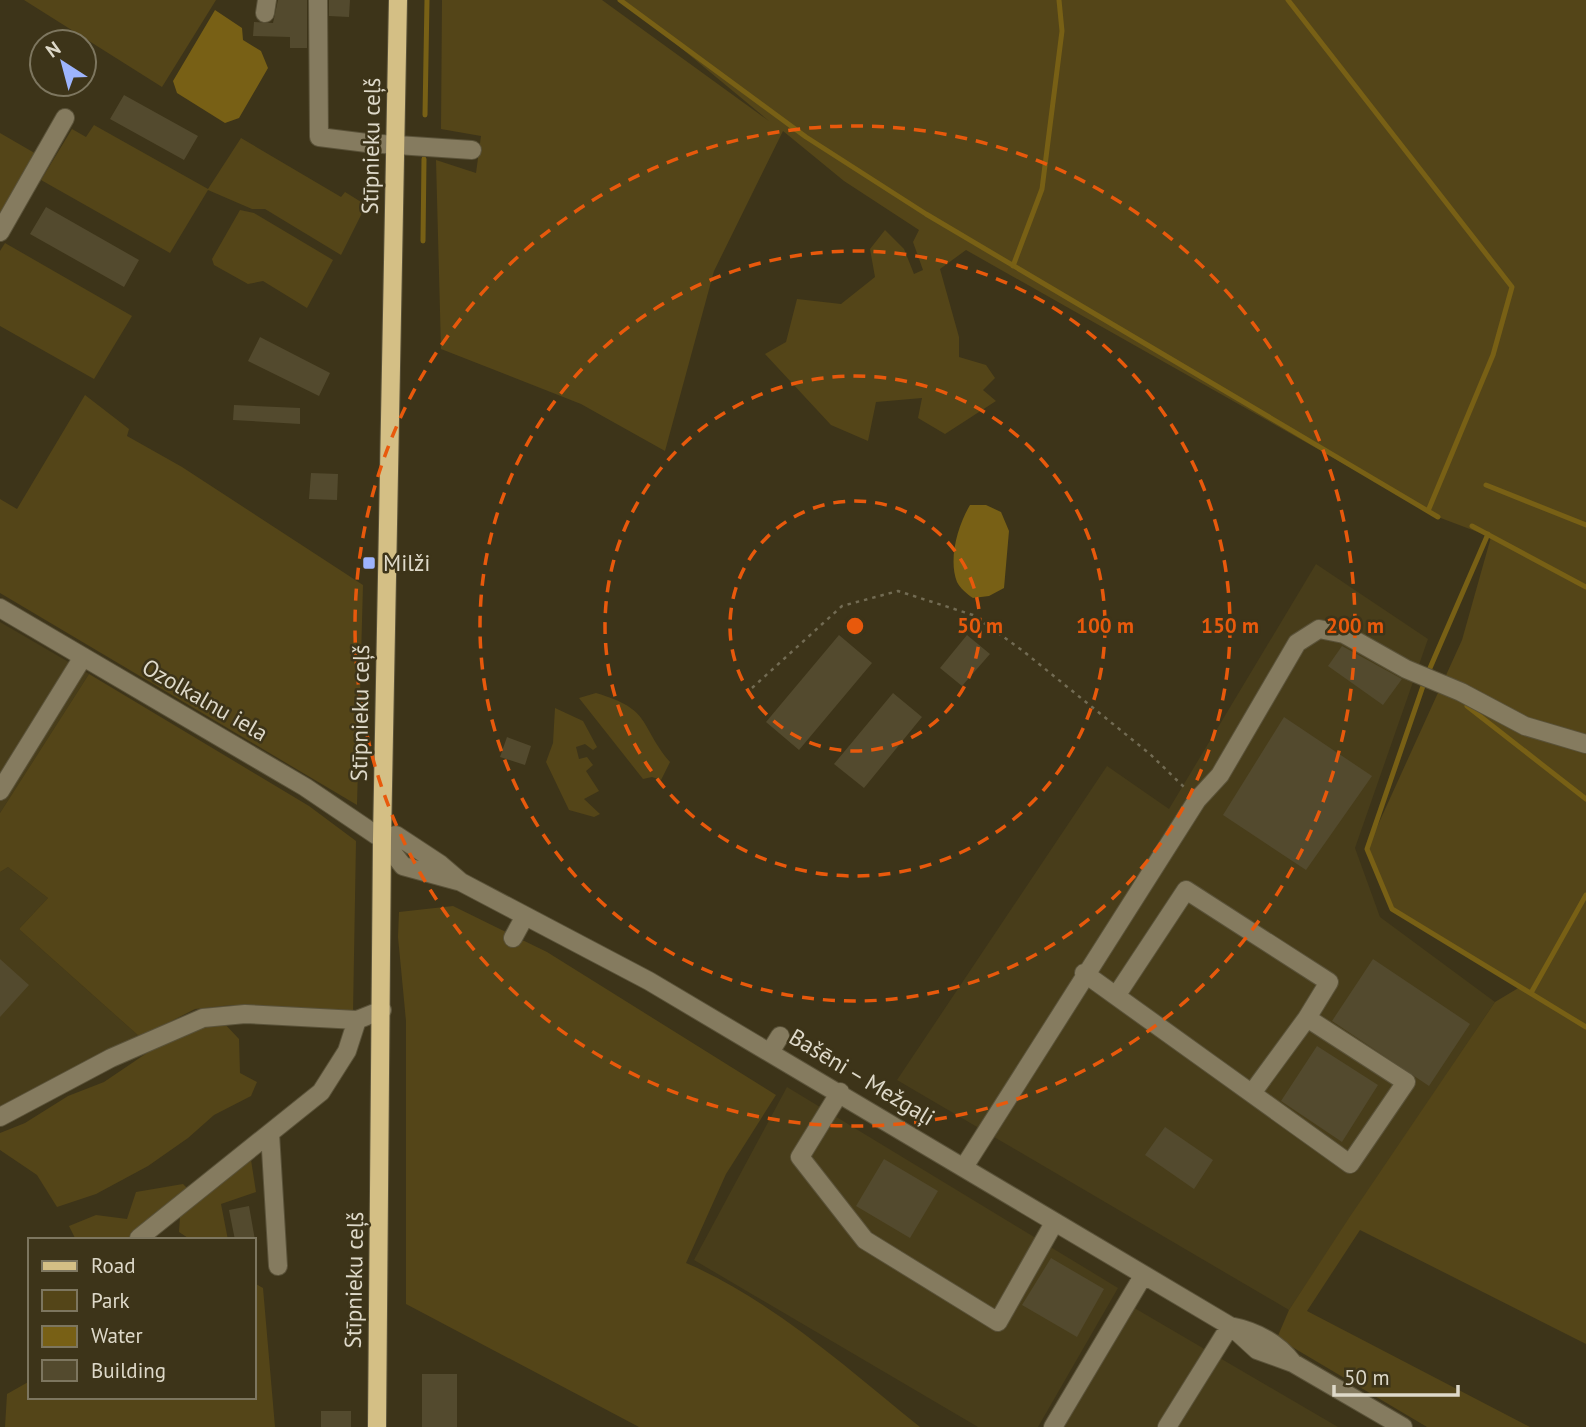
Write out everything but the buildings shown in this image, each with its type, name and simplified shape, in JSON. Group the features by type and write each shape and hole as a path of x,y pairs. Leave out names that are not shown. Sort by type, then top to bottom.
{"main road":[{"name":"Stīpnieku ceļš","path":"377,1427 382,839 398,0"}],"street":[{"path":"318,0 318,137 472,150"},
{"path":"0,232 65,118"},
{"name":"Ozolkalnu iela","path":"0,608 305,787 382,839"},
{"path":"964,1167 1084,973 1197,800 1220,775 1297,643 1319,629 1344,634 1406,669 1461,692 1525,726 1586,744"},
{"path":"0,791 83,657"},
{"name":"Bašēni – Mežgaļi","path":"382,839 396,835 440,864 461,882 649,981 840,1092 1143,1276 1230,1326 1265,1337 1284,1351 1293,1363 1403,1427"},
{"path":"1116,996 1186,890 1329,982 1307,1018 1252,1093"},
{"path":"513,938 525,916"},
{"path":"1084,973 1350,1164 1406,1082 1307,1018"},
{"path":"0,1117 111,1058 203,1018 245,1014 357,1020 382,1010"},
{"path":"139,1238 321,1092 347,1051 357,1020"},
{"path":"770,1052 780,1036"},
{"path":"840,1092 800,1157 865,1240 998,1322 1054,1223"},
{"path":"270,1133 278,1266"},
{"path":"1052,1427 1143,1276"},
{"path":"1167,1427 1230,1326"}],"path":[{"path":"752,688 842,606 898,591 973,615 1023,651 1150,754 1197,800"}],"shaded area":[{"path":"1316,564 1428,639 1355,848 1380,917 1495,1002 1289,1310 897,1080 1107,766 1169,809"},
{"path":"0,622 89,674 0,813"},
{"path":"8,867 48,898 19,929 140,1037 0,1107 0,872"},
{"path":"787,1087 1118,1288 1038,1427 978,1427 694,1260"},
{"path":"1131,1306 1338,1427 1061,1427"}],"green space":[{"path":"24,0 216,0 162,87 98,47 98,28 68,28"},
{"path":"442,0 602,0 769,121 623,0 1287,0 1349,79 1288,0 1586,0 1586,1344 1360,1230 1307,1311 1530,1427 1427,1427 1277,1338 1289,1310 1495,1002 1520,987 1392,909 1367,849 1462,640 1491,537 1438,517 966,250 940,269 959,337 959,357 986,365 995,378 983,390 996,401 945,434 918,418 922,398 876,402 868,441 831,425 765,354 786,342 797,299 841,304 875,277 870,249 885,230 904,249 914,274 923,270 913,242 919,230 844,181 783,131 714,271 665,451 581,404 441,349 436,160 476,173 481,136 441,129"},
{"path":"94,125 208,189 241,138 341,197 345,192 366,205 341,255 265,209 252,209 208,190 170,253 41,180 72,129 86,137"},
{"path":"0,133 38,155 0,217"},
{"path":"240,210 254,213 333,260 307,308 263,281 248,284 214,265 212,259"},
{"path":"5,243 132,316 94,379 0,326 0,251"},
{"path":"85,395 129,429 127,436 182,467 363,585 357,805 0,593 0,499 17,509"},
{"path":"89,674 309,806 356,841 353,1013 232,1005 195,1009 140,1037 19,929 48,898 8,867 0,872 0,813"},
{"path":"596,693 627,706 642,720 670,762 661,780 652,777 643,779 579,698"},
{"path":"555,708 583,721 597,747 593,750 585,744 576,747 579,759 587,757 593,765 586,771 599,791 584,799 600,814 594,817 569,810 546,762 553,743"},
{"path":"453,906 547,952 776,1095 726,1174 686,1263 718,1278 779,1316 920,1427 639,1427 406,1304 406,1021 398,937 399,912"},
{"path":"222,1021 239,1039 240,1073 257,1082 251,1096 214,1115 188,1138 148,1166 96,1194 57,1207 37,1175 0,1150 0,1133 25,1123 68,1096 104,1082 169,1038"},
{"path":"251,1160 256,1192 221,1204 228,1238 188,1238 179,1232 180,1217"},
{"path":"183,1184 188,1189 129,1238 75,1238 69,1226 96,1215 127,1219 136,1192"},
{"path":"256,1284 263,1288 275,1427 5,1427 7,1394 28,1382 28,1399 256,1399"}],"water":[{"path":"215,10 242,28 243,40 261,51 268,68 239,118 225,123 177,93 173,81"},
{"path":"970,505 986,505 1001,512 1009,531 1004,588 989,596 973,598 957,582 954,573 958,532"}],"waterway":[{"path":"425,115 427,0"},
{"path":"620,0 806,137 926,214 1438,517"},
{"path":"1013,266 1042,189 1062,31 1059,0"},
{"path":"1288,0 1512,287 1493,355 1428,511"},
{"path":"423,241 424,159"},
{"path":"1486,485 1586,525"},
{"path":"1472,526 1586,587"},
{"path":"1430,668 1488,534"},
{"path":"1423,686 1367,849 1392,909 1586,1027"},
{"path":"1467,706 1586,799"},
{"path":"1531,993 1586,895"}],"place":[{"name":"Milži","path":"369,563"}]}
